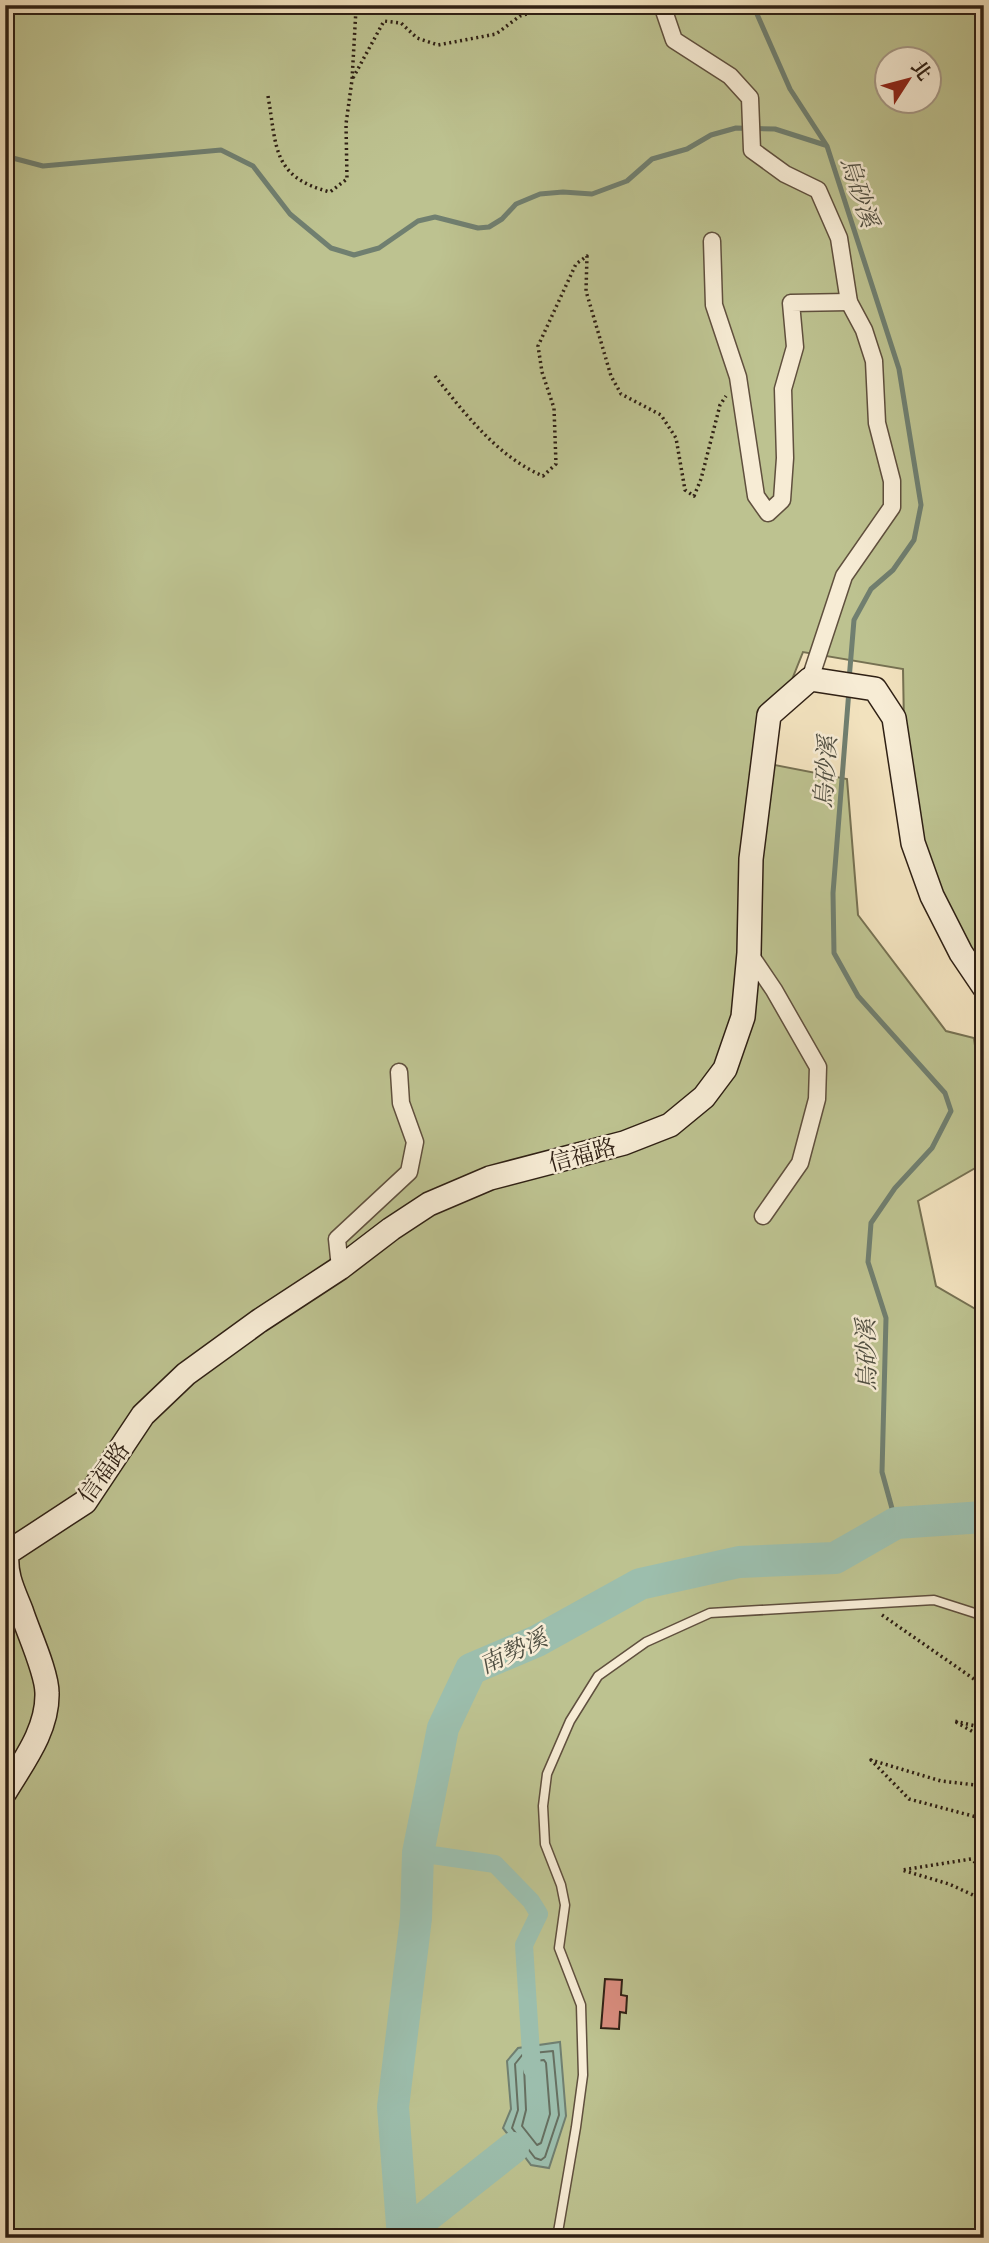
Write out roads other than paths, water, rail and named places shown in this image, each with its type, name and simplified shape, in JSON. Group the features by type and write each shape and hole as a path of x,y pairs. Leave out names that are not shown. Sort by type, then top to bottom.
{"street":[{"path":"662,5 674,40 730,75 750,98 752,150 785,174 818,190 839,237 849,302 864,330 874,361 877,424 892,481 892,507 844,576 810,679 875,689 894,718 912,843 932,896 961,953 984,987"},
{"path":"712,241 714,305 738,377 755,496 768,513 782,500 785,458 783,388 795,347 791,303 849,302"},
{"name":"信福路","path":"5,1792 31,1750 43,1721 47,1692 38,1657 6,1569 7,1553 85,1502 143,1415 186,1374 429,1204 489,1178 624,1143 670,1125 704,1097 725,1069 743,1017 750,953 751,859 769,715 810,679"},
{"path":"750,953 818,1067 817,1099 800,1163 763,1216"},
{"path":"340,1268 337,1239 409,1172 415,1142 401,1103 398,1072"}],"lane":[{"path":"557,2238 583,2075 581,2005 559,1948 565,1905 561,1885 545,1844 543,1806 547,1774 570,1721 598,1676 646,1642 710,1614 934,1600 984,1616"}],"water":[{"path":"560,2042 566,2116 549,2168 531,2165 503,2128 511,2109 507,2061 518,2048"}],"waterway":[{"name":"烏砂溪","path":"753,5 790,89 827,146 899,369 921,505 914,540 893,570 871,589 854,620 849,680"},
{"path":"5,156 43,166 221,150 253,166 290,214 331,248 354,255 379,248 418,221 435,217 478,228 489,227 502,219 516,204 540,194 592,194 627,181 652,159 687,149 711,135 736,128 775,129 825,145"},
{"name":"烏砂溪","path":"849,690 833,893 834,953 858,996 945,1093 951,1111 932,1148 895,1188 871,1223 868,1262 886,1318 882,1472 896,1523"},
{"name":"南勢溪","path":"403,2238 393,2107 416,1918 418,1853 443,1728 471,1669 537,1641 640,1584 739,1562 835,1558 896,1523 984,1517"},
{"path":"418,1853 495,1864 531,1901 539,1914 524,1945 532,2069"},
{"path":"403,2235 513,2148"}]}
